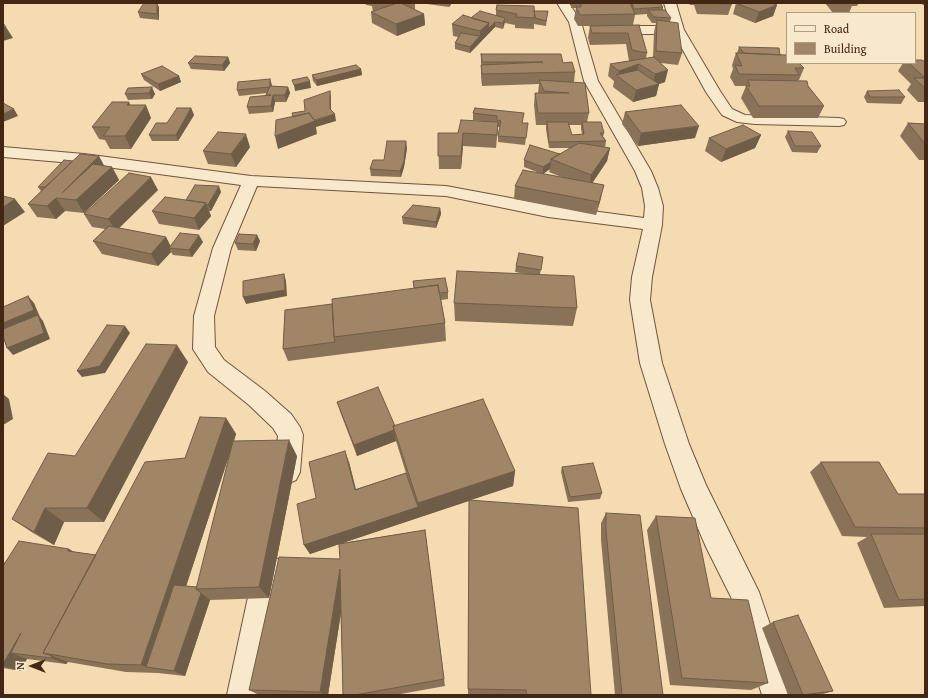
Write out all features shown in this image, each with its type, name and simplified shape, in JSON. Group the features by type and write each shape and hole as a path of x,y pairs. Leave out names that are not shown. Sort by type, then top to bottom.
{"street":[{"path":"563,3 575,22 590,30 678,30"},
{"path":"670,3 678,30 713,92 727,112 742,119 839,122"},
{"path":"590,30 591,81 643,171 650,188 654,206 653,225 642,277 640,300 651,363 677,444 694,489 744,592 778,695"},
{"path":"3,163 10,152 84,159 251,181 446,191 555,212 653,225"},
{"path":"251,181 222,248 204,316 204,349 216,366 257,398 282,422 291,435 289,464 283,495"},
{"path":"243,695 272,549"}],"building":[{"path":"144,3 157,3 157,14 138,12"},
{"path":"401,3 424,14 396,24 371,12"},
{"path":"581,3 630,3 635,14 580,15 576,7 581,7"},
{"path":"632,3 660,3 663,7 634,9"},
{"path":"701,3 732,3 732,4"},
{"path":"736,3 771,3 777,5 759,12"},
{"path":"497,5 534,6 535,18 516,17 517,14 496,10"},
{"path":"648,10 665,10 671,18 654,17"},
{"path":"480,11 505,18 503,23 495,22 488,29 489,23 471,18"},
{"path":"534,11 548,11 546,21 535,18"},
{"path":"463,15 489,23 480,31 452,24"},
{"path":"657,20 678,23 682,53 656,51"},
{"path":"639,25 647,53 632,50 628,33 592,33 590,26"},
{"path":"461,33 480,36 470,47 455,43"},
{"path":"739,47 779,48 780,55 744,53"},
{"path":"736,53 786,55 786,64 800,64 804,68 795,68 799,75 739,74 735,65 742,66"},
{"path":"481,54 561,54 563,63 572,62 575,72 482,74 481,65 543,62 482,62"},
{"path":"195,56 228,57 222,65 188,63"},
{"path":"654,57 668,70 655,74 639,64 619,71 610,64"},
{"path":"916,60 922,60 925,62 925,78 910,64 916,64"},
{"path":"356,65 361,69 316,80 312,75"},
{"path":"162,66 179,76 158,84 141,74"},
{"path":"638,70 659,84 636,90 616,75"},
{"path":"307,77 310,81 294,85 292,80"},
{"path":"914,78 925,78 925,88"},
{"path":"270,79 270,87 237,90 238,82"},
{"path":"539,80 585,83 589,113 538,113 535,93 569,93 544,91"},
{"path":"748,80 807,81 808,86 824,106 759,106 746,86 750,86"},
{"path":"270,86 288,87 285,95 273,95 271,106 247,107 250,97 271,95 266,95"},
{"path":"152,87 149,93 125,94 128,88"},
{"path":"899,90 905,97 870,97 867,91"},
{"path":"330,91 330,109 335,114 314,120 309,113 293,117 292,113 305,111 304,100"},
{"path":"112,102 129,102 127,105 146,105 125,136 103,136 110,127 92,127"},
{"path":"3,103 14,109 3,114"},
{"path":"681,105 699,126 641,133 625,112"},
{"path":"177,108 191,108 176,135 149,135 156,123 167,123"},
{"path":"475,108 524,113 522,123 528,123 526,138 498,136 501,121 497,120 497,116 473,113"},
{"path":"309,113 315,121 275,136 276,120"},
{"path":"461,120 498,122 497,135 463,133 461,156 438,156 438,133 458,133"},
{"path":"547,122 568,122 572,135 584,134 582,122 601,122 604,133 600,133 606,141 549,142"},
{"path":"908,123 925,124 925,144"},
{"path":"743,125 761,135 726,149 709,138"},
{"path":"788,131 812,132 821,146 795,146"},
{"path":"218,132 246,134 231,154 203,151"},
{"path":"387,141 406,141 404,161 400,171 370,169 373,160 384,160"},
{"path":"579,143 610,148 591,175 551,159"},
{"path":"530,145 560,154 551,159 551,162 543,167 524,160"},
{"path":"80,154 99,156 62,193 93,164 112,167 76,200 56,198 47,206 28,204"},
{"path":"64,160 73,161 45,187 38,187"},
{"path":"523,170 604,185 599,202 515,186"},
{"path":"129,173 151,177 108,219 84,214"},
{"path":"195,185 219,186 208,205 206,205 206,203 186,200"},
{"path":"3,196 15,199 3,207"},
{"path":"165,197 206,203 194,218 152,211"},
{"path":"413,205 440,208 436,222 402,217"},
{"path":"109,226 166,237 151,254 93,241"},
{"path":"180,233 199,235 189,250 169,248"},
{"path":"239,234 257,235 253,244 235,243"},
{"path":"519,253 543,257 541,270 516,266"},
{"path":"457,271 574,276 577,308 454,303"},
{"path":"284,274 285,290 243,297 243,281"},
{"path":"445,278 448,292 439,293 438,285 414,288 413,281"},
{"path":"438,285 445,323 334,337 332,299"},
{"path":"28,296 34,310 3,323 3,307"},
{"path":"332,304 335,342 283,349 285,310"},
{"path":"38,315 44,333 7,348 3,336 3,329"},
{"path":"107,325 125,326 100,366 77,371"},
{"path":"146,344 177,345 87,508 45,508 34,532 12,519 48,453 75,456"},
{"path":"378,387 395,426 393,426 394,430 354,445 337,402"},
{"path":"483,399 515,471 418,503 393,426"},
{"path":"200,417 226,418 141,665 107,664 43,653 145,462 185,458"},
{"path":"289,440 259,587 196,589 233,441"},
{"path":"345,451 355,490 406,473 418,507 304,545 297,504 316,498 309,462"},
{"path":"821,462 879,462 898,494 925,494 925,528 855,527"},
{"path":"593,463 602,493 570,497 562,467"},
{"path":"469,500 578,508 591,695 527,695 526,690 468,689"},
{"path":"606,513 640,515 663,695 622,695 606,531"},
{"path":"656,516 695,518 711,598 748,600 768,683 682,678"},
{"path":"425,530 444,679 355,695 343,695 340,569 320,692 249,690 279,557 340,559 339,544"},
{"path":"871,534 925,534 925,599 899,600"},
{"path":"19,541 96,555 43,653 52,656 51,658 11,653 21,633 3,664 3,566"},
{"path":"174,585 197,587 196,589 201,593 174,671 146,667"},
{"path":"798,615 833,691 803,695 773,622"}]}
